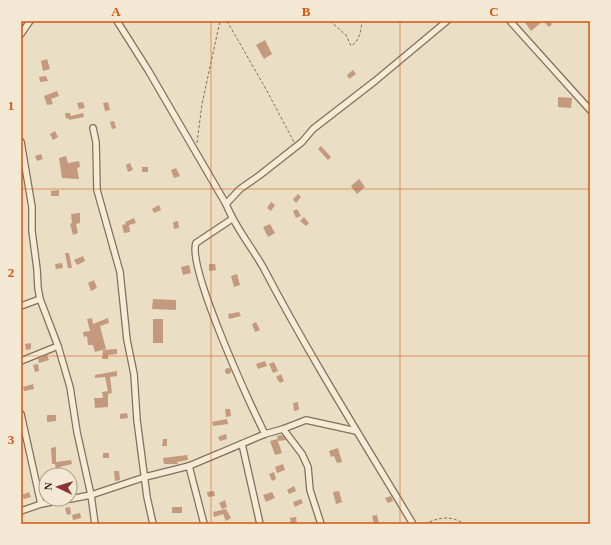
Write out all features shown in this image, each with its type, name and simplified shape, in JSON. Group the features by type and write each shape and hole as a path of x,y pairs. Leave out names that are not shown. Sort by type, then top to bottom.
{"street":[{"path":"21,34 30,21"},
{"path":"117,21 148,70 196,156 226,204 232,219 261,263 286,310 356,431 413,524"},
{"path":"226,204 240,189 296,146 313,129 375,81 447,21"},
{"path":"510,21 590,110"},
{"path":"93,128 96,142 97,190 120,272 122,304 134,374 137,420 153,524"},
{"path":"21,142 32,207 32,231 40,299 58,346 70,387 77,432 91,495 95,524"},
{"path":"232,219 196,243 194,254 205,291 227,348 247,398 265,434"},
{"path":"21,306 40,299"},
{"path":"21,361 58,346"},
{"path":"21,414 38,490"},
{"path":"78,497 91,495 145,477 189,466 265,434 284,429 306,420 356,431"},
{"path":"284,429 302,454 308,467 310,490 321,524"},
{"path":"242,444 260,524"},
{"path":"189,466 204,524"},
{"path":"21,511 38,505"}],"path":[{"path":"196,156 202,104 216,32 220,21"},
{"path":"227,21 296,146"},
{"path":"330,21 346,35 351,46 356,43 360,36 362,21"},
{"path":"425,524 440,518 451,517 464,524"}],"building":[{"path":"524,21 543,21 531,31"},
{"path":"543,21 550,21 552,24 549,27"},
{"path":"265,40 272,54 264,59 256,45"},
{"path":"47,59 50,69 43,71 41,61"},
{"path":"353,70 356,74 349,79 347,75"},
{"path":"46,76 48,81 40,82 39,77"},
{"path":"57,91 59,96 51,99 53,104 47,105 44,96"},
{"path":"558,97 572,98 571,108 558,107"},
{"path":"83,102 85,108 79,109 77,103"},
{"path":"108,102 110,110 105,111 103,103"},
{"path":"65,113 70,113 71,116 83,113 84,117 69,120 69,118 66,119"},
{"path":"114,121 116,128 112,129 110,122"},
{"path":"55,131 58,137 53,140 50,134"},
{"path":"321,146 331,157 328,160 318,149"},
{"path":"41,154 43,159 37,161 35,156"},
{"path":"66,156 68,163 79,161 80,167 77,168 79,179 62,178 59,158"},
{"path":"130,163 133,170 128,172 126,165"},
{"path":"142,167 148,167 148,172 142,172"},
{"path":"176,168 180,176 174,178 171,170"},
{"path":"359,179 365,187 357,194 351,186"},
{"path":"59,190 59,196 51,196 51,191"},
{"path":"298,194 301,197 296,203 293,199"},
{"path":"271,202 275,205 271,211 267,208"},
{"path":"159,205 161,210 154,213 152,209"},
{"path":"297,209 301,216 296,218 293,211"},
{"path":"80,213 80,223 76,224 78,233 73,235 70,224 72,223 71,214"},
{"path":"304,217 309,223 306,226 300,221"},
{"path":"134,218 136,223 129,225 130,232 124,233 122,225"},
{"path":"178,221 179,228 174,229 173,222"},
{"path":"270,224 275,233 268,237 263,227"},
{"path":"65,253 69,253 72,268 68,268"},
{"path":"83,256 85,261 77,265 74,260"},
{"path":"62,263 63,268 56,269 55,264"},
{"path":"209,264 215,264 216,270 209,271"},
{"path":"189,265 191,273 183,275 181,267"},
{"path":"237,274 240,285 234,287 231,276"},
{"path":"94,280 97,288 91,291 88,283"},
{"path":"153,299 176,300 176,310 152,309"},
{"path":"239,312 241,316 229,319 228,314"},
{"path":"92,318 93,324 108,318 109,323 100,326 106,349 95,352 93,345 88,345 87,336 84,337 83,332 90,331 87,319"},
{"path":"153,319 163,319 163,343 153,343"},
{"path":"256,322 260,330 255,332 252,324"},
{"path":"31,343 31,349 26,350 25,344"},
{"path":"117,349 117,354 108,355 108,359 102,359 103,350"},
{"path":"47,355 49,360 39,363 38,359"},
{"path":"265,361 267,366 258,369 256,364"},
{"path":"274,362 278,371 273,373 269,364"},
{"path":"38,364 39,371 35,372 33,365"},
{"path":"228,368 231,371 228,374 225,371"},
{"path":"117,371 117,376 110,377 112,393 108,394 108,407 95,408 94,398 103,398 102,392 108,391 105,377 95,378 95,375"},
{"path":"281,374 284,381 280,383 276,377"},
{"path":"33,384 34,389 24,391 23,387"},
{"path":"298,402 299,410 294,411 293,403"},
{"path":"225,409 230,409 231,416 226,417"},
{"path":"127,413 128,418 120,419 120,414"},
{"path":"47,415 56,415 56,421 47,422"},
{"path":"227,419 228,424 213,426 212,422"},
{"path":"226,434 227,439 220,441 218,437"},
{"path":"282,435 286,440 278,441 277,436"},
{"path":"163,439 167,439 167,446 162,446"},
{"path":"277,439 282,453 275,455 270,441"},
{"path":"56,447 56,462 71,460 72,464 56,467 55,464 52,464 51,448"},
{"path":"338,448 342,462 337,463 334,456 331,457 329,451"},
{"path":"103,453 109,453 109,458 103,458"},
{"path":"187,455 188,460 177,462 178,464 164,464 163,458"},
{"path":"283,464 285,470 277,473 275,467"},
{"path":"114,471 119,471 120,480 115,481"},
{"path":"274,472 276,479 272,481 269,474"},
{"path":"294,486 296,491 289,494 287,490"},
{"path":"214,491 215,496 208,497 207,492"},
{"path":"339,491 342,502 336,504 333,492"},
{"path":"29,492 31,497 24,499 22,495"},
{"path":"272,492 275,498 266,502 263,495"},
{"path":"391,496 393,501 388,503 385,498"},
{"path":"301,499 303,503 295,507 293,502"},
{"path":"225,500 227,507 222,509 219,503"},
{"path":"70,507 71,514 67,515 65,508"},
{"path":"172,507 182,507 182,513 172,513"},
{"path":"226,509 231,518 226,521 223,514 214,517 213,512"},
{"path":"80,513 81,518 73,520 72,515"},
{"path":"377,515 379,524 374,524 372,516"},
{"path":"296,517 297,524 291,524 290,518"}]}
